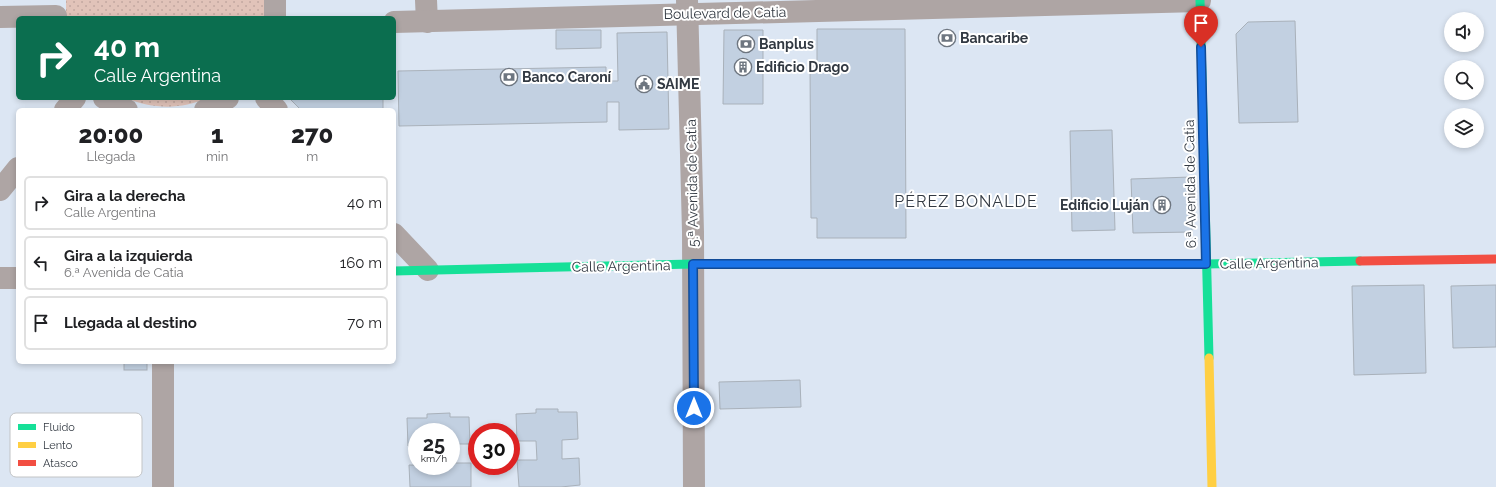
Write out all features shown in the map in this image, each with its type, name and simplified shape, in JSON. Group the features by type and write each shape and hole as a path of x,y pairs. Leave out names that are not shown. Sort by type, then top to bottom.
{"street":[{"path":"275,16 276,0"},
{"path":"426,0 427,22"},
{"name":"Boulevard de Catia","path":"396,22 427,22 687,7 1200,0"},
{"name":"6.ª Avenida de Catia","path":"1200,0 1212,487"},
{"name":"5.ª Avenida de Catia","path":"687,7 693,264 694,487"},
{"path":"0,17 56,11"},
{"path":"67,108 73,100"},
{"path":"108,100 122,108"},
{"path":"208,108 224,100"},
{"path":"268,100 275,108"},
{"path":"0,190 16,170"},
{"path":"396,236 428,270"},
{"name":"Calle Argentina","path":"396,271 693,264 1206,264 1496,259"},
{"path":"0,278 16,278"},
{"path":"163,364 163,487"}],"shaded area":[{"path":"66,0 266,0 266,16 66,16"},
{"path":"131,100 202,100 187,105 166,107"}],"building":[{"path":"1295,21 1298,122 1239,123 1236,34 1248,22"},
{"path":"817,29 905,29 906,238 817,238 817,218 811,218 810,66 817,66"},
{"path":"556,30 601,30 601,48 556,49"},
{"name":"Edificio Drago","path":"724,30 763,30 763,104 723,104"},
{"path":"667,32 669,129 619,130 619,102 607,102 607,122 399,126 398,71 606,67 606,81 618,81 617,33"},
{"path":"291,100 383,100 383,108 299,108"},
{"path":"1112,130 1115,230 1072,231 1070,131"},
{"name":"Edificio Luján","path":"1191,177 1192,232 1133,233 1131,179"},
{"path":"1424,285 1426,373 1354,375 1352,286"},
{"path":"1496,285 1496,347 1453,348 1451,286"},
{"path":"124,364 147,364 147,370 124,370"},
{"path":"800,380 801,407 720,409 719,382"},
{"path":"536,409 558,409 558,412 577,412 578,439 562,440 562,459 579,458 580,485 561,487 519,487 518,475 520,475 520,460 537,460 536,441 520,441 520,423 516,423 516,414 536,413"},
{"path":"450,413 450,417 469,417 468,444 460,444 460,423 408,423 408,446 407,418 427,418 427,414"},
{"path":"460,463 468,463 468,475 471,475 471,487 410,487 409,475 460,475"}],"traffic: fast":[{"path":"1200,0 1209,358"},
{"path":"969,264 1206,264 1360,261"},
{"path":"396,271 750,264"}],"traffic: slow":[{"path":"1209,358 1212,487"}],"traffic: jam":[{"path":"1360,261 1496,259"},
{"path":"750,264 969,264"}],"place":[{"name":"Bancaribe","path":"947,38"},
{"name":"Banplus","path":"746,44"},
{"name":"Edificio Drago","path":"743,67"},
{"name":"Banco Caroní","path":"509,77"},
{"name":"SAIME","path":"644,84"},
{"name":"Edificio Luján","path":"1162,205"}],"district":[{"name":"PÉREZ BONALDE","path":"966,201"}],"route":[{"path":"694,408 693,264 1206,264 1201,47"}]}
